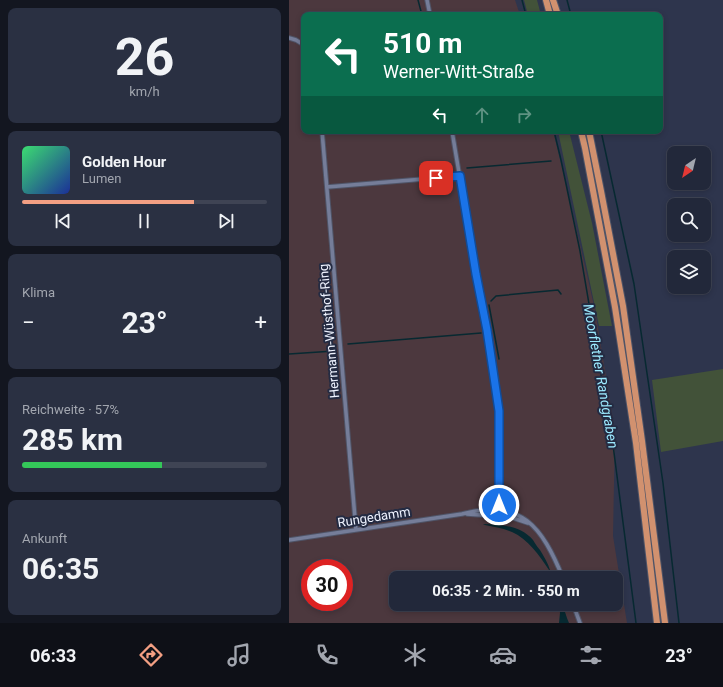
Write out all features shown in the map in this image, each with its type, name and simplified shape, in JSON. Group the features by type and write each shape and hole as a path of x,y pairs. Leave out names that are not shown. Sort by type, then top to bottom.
{"highway":[{"path":"546,0 549,12"},
{"path":"553,0 557,12"},
{"path":"582,134 615,307 635,443 657,623"},
{"path":"590,134 623,306 665,623"}],"street":[{"path":"427,0 429,12"},
{"path":"289,38 301,43"},
{"name":"Hermann-Wüsthof-Ring","path":"322,134 356,530"},
{"path":"453,134 487,330 499,411 498,516"},
{"path":"327,187 460,176"},
{"name":"Rungedamm","path":"289,540 483,510 499,509 509,511 527,520 544,538 560,571"},
{"name":"Rungedamm","path":"462,514 515,518 532,526"},
{"path":"576,611 580,623"}],"shaded area":[{"path":"289,0 515,0 519,12 301,12 301,134 554,134 595,310 615,431 613,536 619,571 389,571 389,611 623,611 623,598 627,623 289,623"},
{"path":"524,0 537,0 540,12 527,12"},
{"path":"559,134 570,134 592,223 612,326 599,326"},
{"path":"723,369 723,441 661,452 652,380"},
{"path":"483,524 510,527 522,531 528,535 540,550 550,570 533,548 518,535"},
{"path":"560,611 565,611 569,623 559,623"}],"waterway":[{"path":"418,0 421,12"},
{"name":"Moorflether Randgraben","path":"522,0 525,12"},
{"path":"567,0 570,12"},
{"name":"Moorflether Randgraben","path":"555,134 580,251 613,445 636,623"},
{"path":"602,134 634,284 663,483 679,623"},
{"path":"467,168 551,161"},
{"path":"491,301 496,296 558,290 561,294"},
{"path":"489,305 499,359"},
{"path":"348,344 481,333"},
{"path":"289,354 334,351"}],"route":[{"path":"436,178 460,176 487,330 499,411 499,505"}]}
